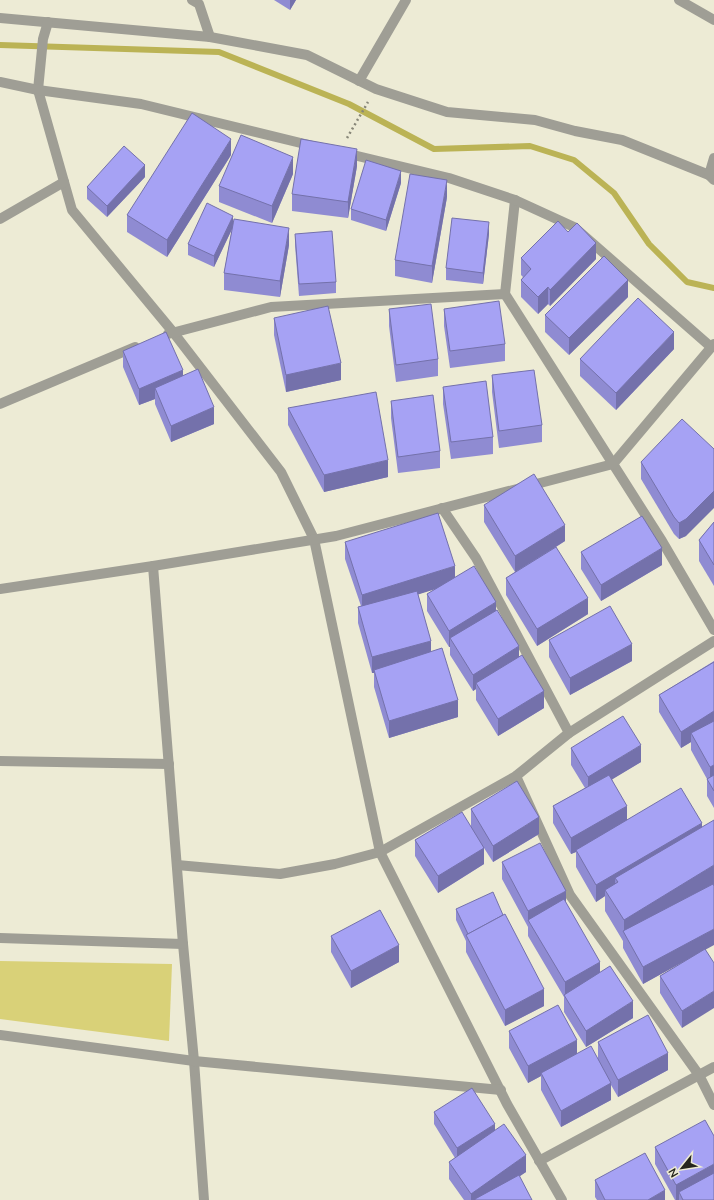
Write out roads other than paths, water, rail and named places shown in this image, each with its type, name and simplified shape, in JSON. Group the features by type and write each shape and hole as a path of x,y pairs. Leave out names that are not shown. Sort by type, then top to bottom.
{"street":[{"path":"359,81 406,0"},
{"path":"679,0 714,20"},
{"path":"198,1 210,37"},
{"path":"0,18 210,37 308,56 376,89 447,112 535,120 575,131 622,140 712,178 714,158"},
{"path":"48,22 43,39 38,90 72,210 173,332 281,472 314,539 380,852 507,1104 562,1200"},
{"path":"0,82 38,90 140,104 324,148"},
{"path":"0,589 336,536 613,464 713,346 574,227 515,200 449,178 339,152"},
{"path":"0,219 64,182"},
{"path":"515,200 505,294 662,541 714,630"},
{"path":"158,338 173,332 271,307 505,294"},
{"path":"0,404 144,344"},
{"path":"442,508 476,558 569,732"},
{"path":"153,566 204,1200"},
{"path":"177,865 280,874 335,864 380,852 516,776 569,732 714,641"},
{"path":"0,761 169,764"},
{"path":"516,776 570,895 699,1075 714,1105"},
{"path":"0,938 183,944"},
{"path":"0,1035 194,1061 501,1090"},
{"path":"539,1160 714,1067"}],"waterway":[{"path":"0,45 219,52 349,104 434,149 530,146 574,160 614,193 649,244 687,282 714,288"}]}
